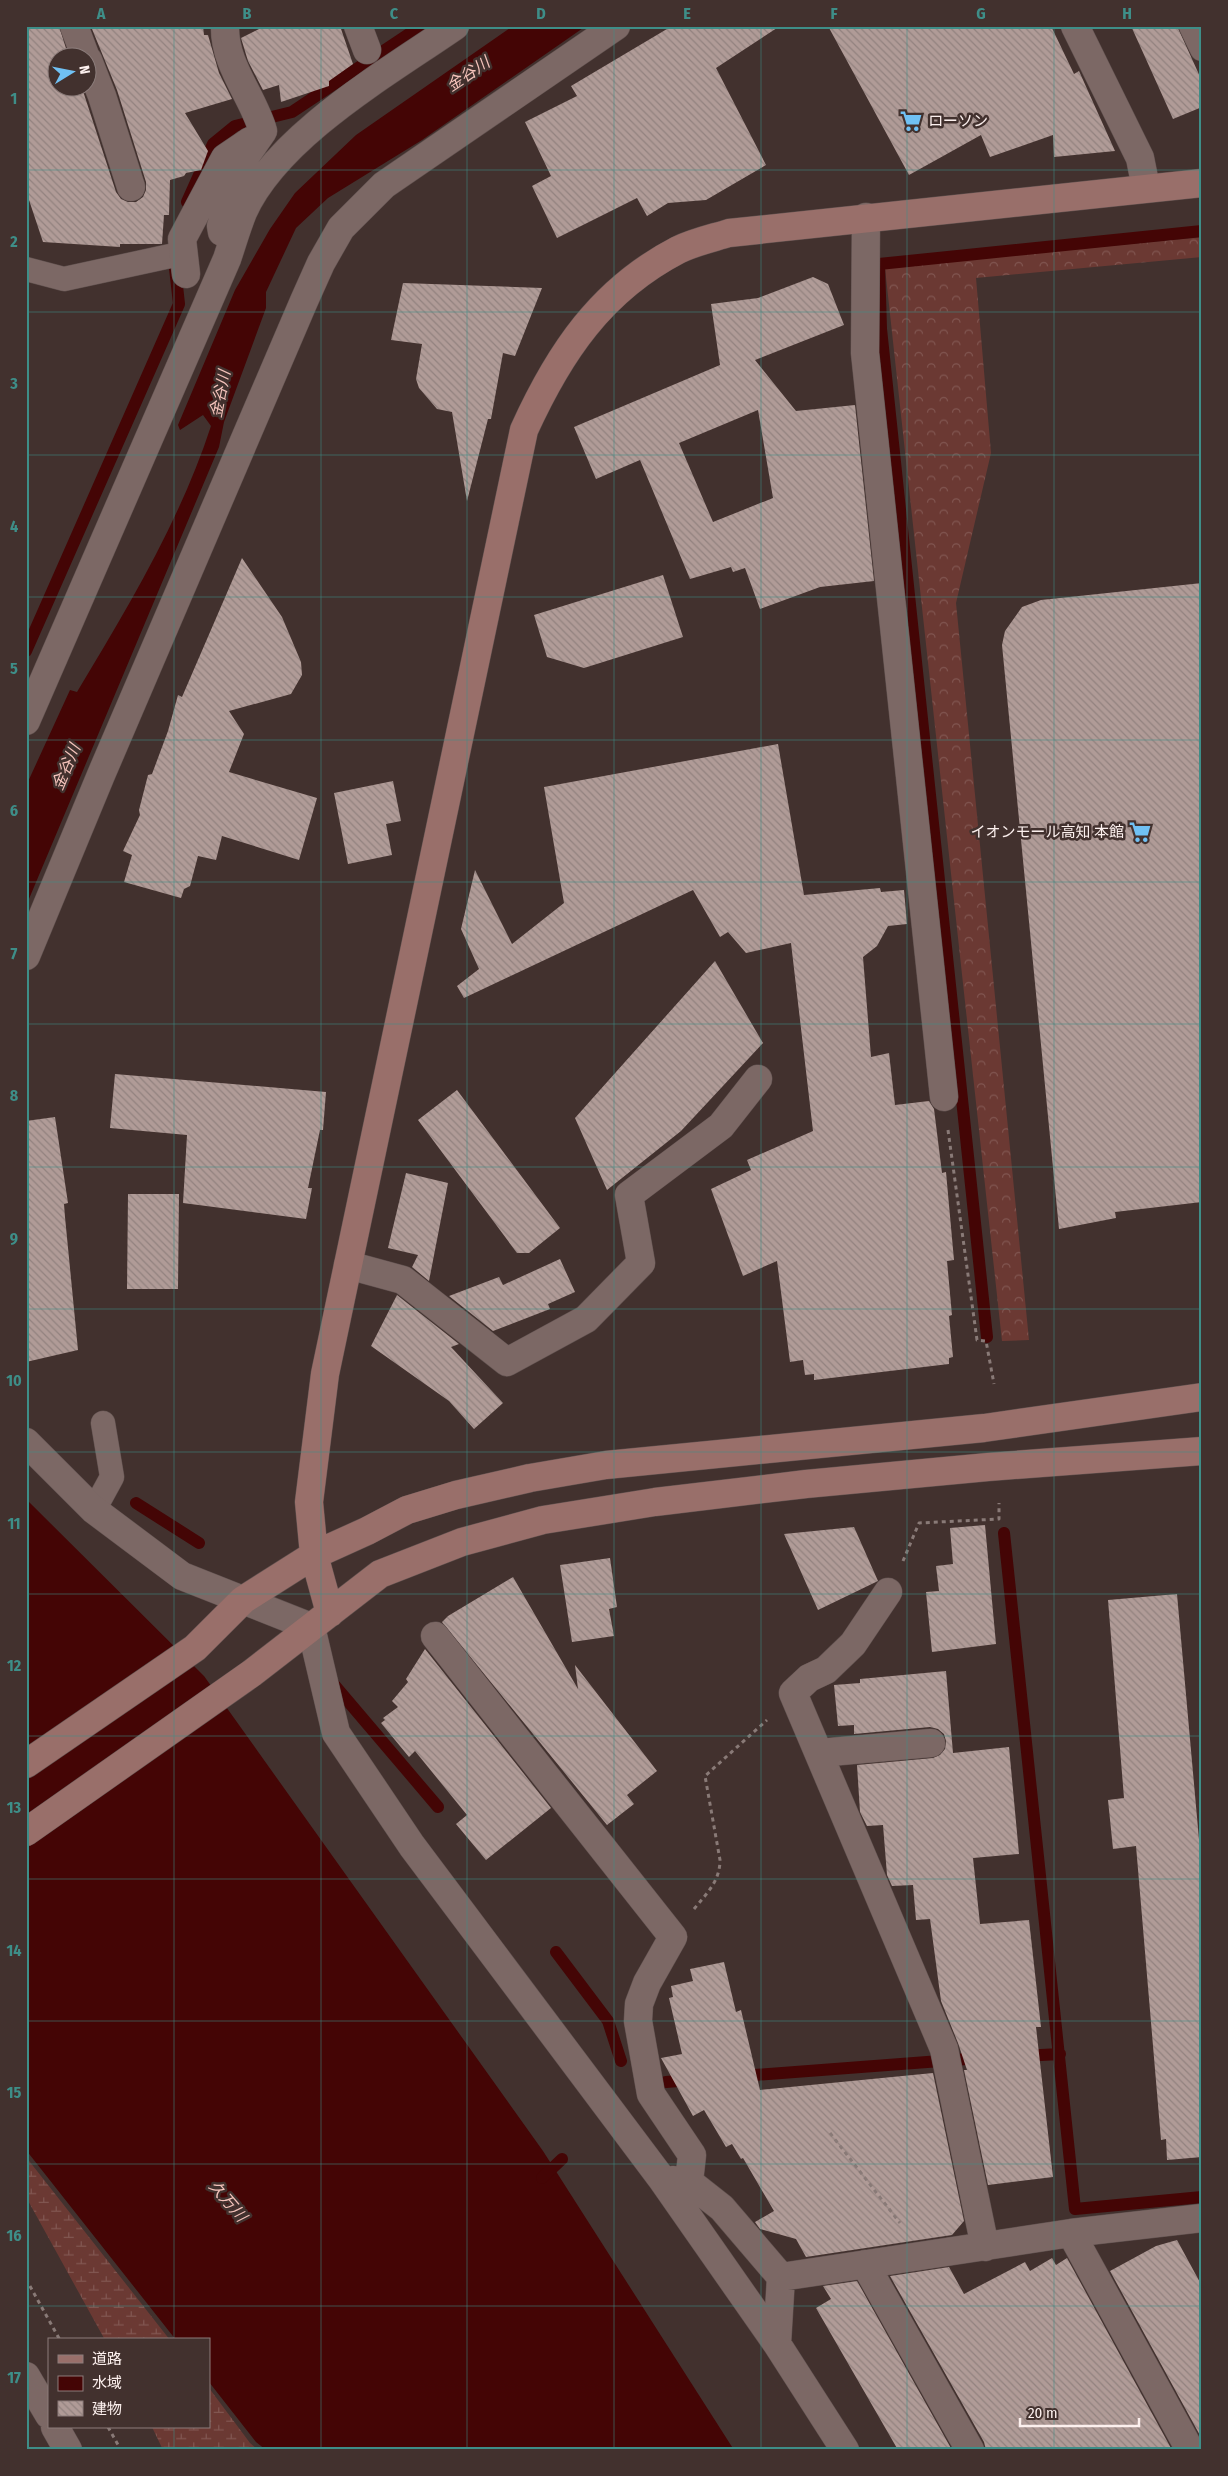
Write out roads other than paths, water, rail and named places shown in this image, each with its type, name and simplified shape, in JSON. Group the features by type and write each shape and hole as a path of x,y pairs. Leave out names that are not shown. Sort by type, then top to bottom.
{"street":[{"path":"74,26 83,48"},
{"path":"225,26 232,64 260,121 245,157 221,226 227,259"},
{"path":"26,721 227,259 244,211 270,169 310,128 455,26"},
{"path":"26,956 101,775 320,264 341,228 384,185 616,26"},
{"path":"1075,26 1140,158 1146,188"},
{"path":"98,86 131,187"},
{"path":"178,261 182,239 225,158 260,121"},
{"path":"845,2450 777,2344 661,2178 412,1846 336,1733 308,1502 325,1374 524,430 540,394 572,341 591,318 640,274 680,249 730,233 866,217 1202,183"},
{"path":"866,217 866,353 944,1097"},
{"path":"348,1265 403,1280 507,1362 586,1319 641,1263 629,1196 721,1126 758,1079"},
{"path":"26,1764 195,1648 243,1600 314,1555 368,1531 407,1510 456,1495 530,1478 606,1465 984,1428 1202,1397"},
{"path":"26,1442 94,1510 182,1576 243,1600 321,1620"},
{"path":"26,1832 224,1693 380,1574 462,1542 543,1520 655,1502 806,1484 1095,1458 1202,1451"},
{"path":"888,1592 854,1644 826,1670 809,1678 794,1693 946,2061 985,2247"},
{"path":"435,1636 673,1937 646,1983 640,2004 638,2021 651,2094 692,2155 689,2182"},
{"path":"819,1753 930,1743"},
{"path":"661,2178 689,2182 722,2208 781,2277 777,2344"},
{"path":"781,2277 1071,2233 1202,2218"},
{"path":"1071,2233 1190,2450"},
{"path":"865,2264 970,2450"},
{"path":"26,2376 48,2413"},
{"path":"56,2428 68,2450"}],"lane":[{"path":"1191,26 1202,49"},
{"path":"26,269 64,280 178,261"},
{"path":"94,1510 112,1477 103,1422"}],"water":[{"name":"金谷川","path":"513,26 586,26 422,140 328,198 296,228 266,292 266,308 224,422 219,447 26,906 26,786 70,690 77,692 134,596 184,496 211,426 203,415 180,430 178,425 235,290 270,229 295,193 356,135"},
{"name":"久万川","path":"26,1499 204,1676 543,2151 734,2450 266,2450 256,2442 210,2383 210,2338 174,2338 26,2150"}],"waterway":[{"path":"187,202 213,144 235,126 292,112 421,26"},
{"path":"987,1337 881,329 879,264 1202,231"},
{"path":"26,651 179,304 175,268"},
{"path":"136,1503 199,1543"},
{"path":"1004,1533 1075,2209 1202,2197"},
{"path":"330,1680 438,1807"},
{"path":"556,1952 608,2021 621,2061"},
{"path":"1022,2056 1060,2054"},
{"path":"741,2076 980,2058"},
{"path":"666,2082 691,2080"},
{"path":"542,2178 562,2159"}],"place":[{"name":"ローソン","path":"911,121"},
{"name":"イオンモール高知 本館","path":"1140,832"}]}
